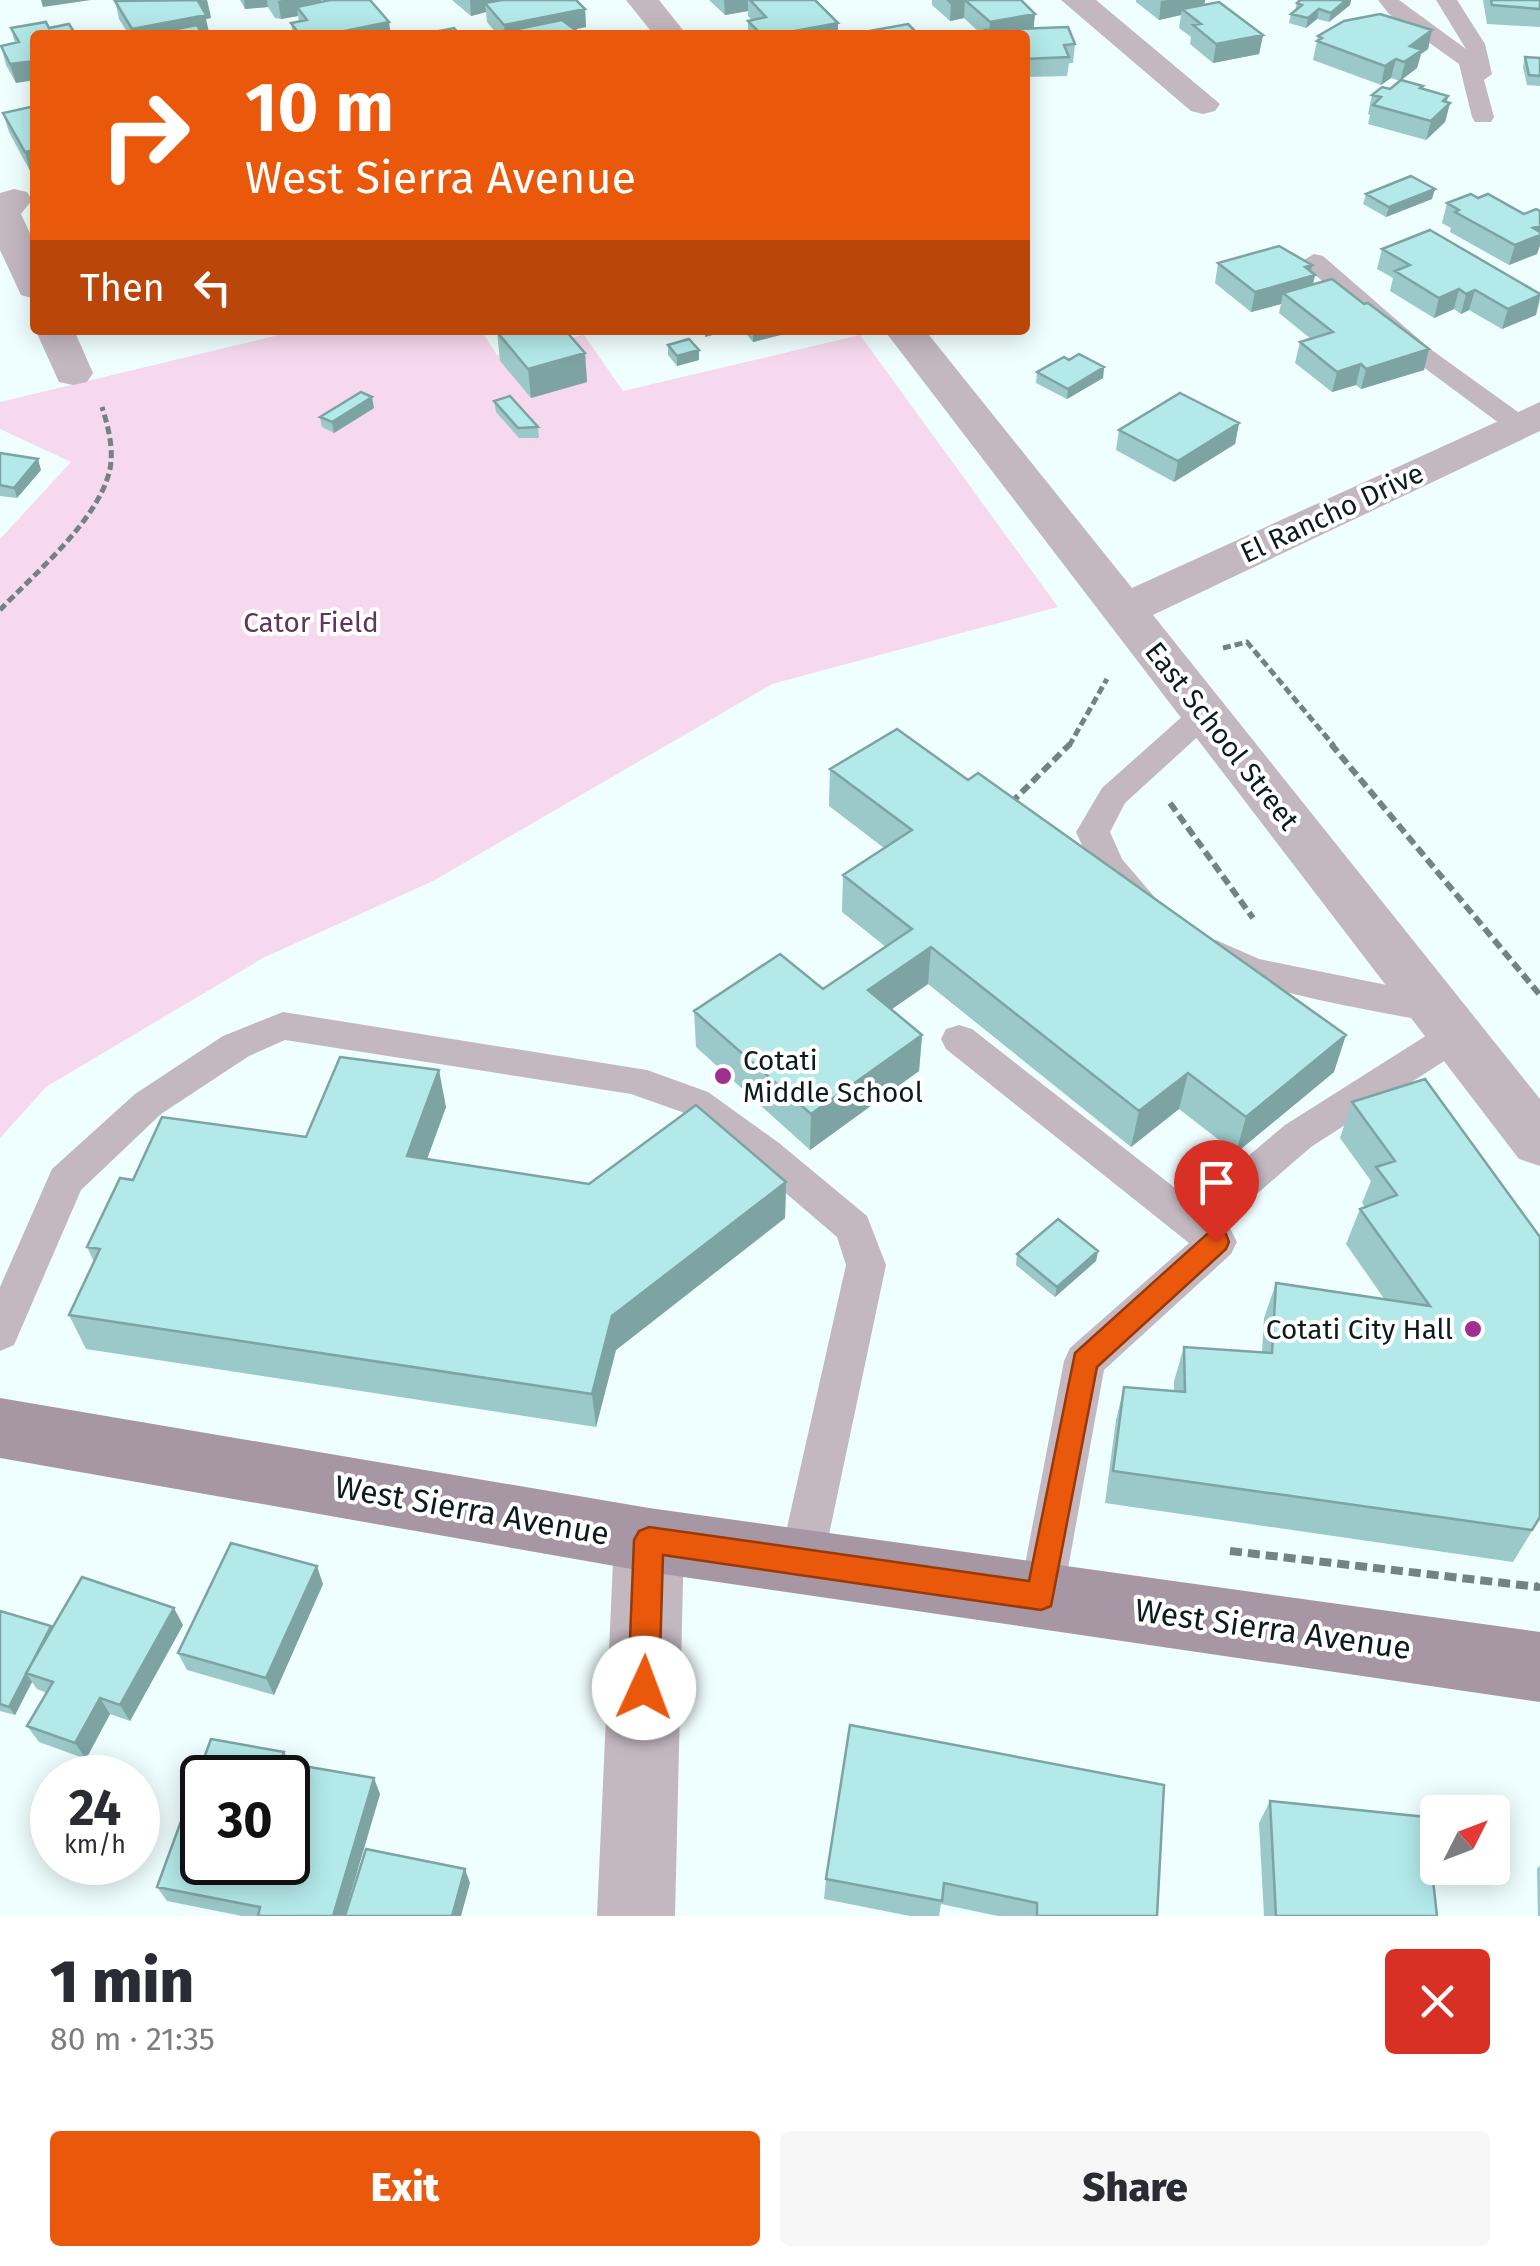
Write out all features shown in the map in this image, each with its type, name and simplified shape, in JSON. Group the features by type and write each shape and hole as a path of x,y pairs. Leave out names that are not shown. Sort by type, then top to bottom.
{"main road":[{"name":"West Sierra Avenue","path":"0,1428 649,1540 1540,1667"}],"street":[{"path":"642,0 667,30"},
{"path":"1077,0 1204,104"},
{"path":"10,200 30,270"},
{"path":"56,335 73,372"},
{"name":"East School Street","path":"908,335 1540,1142"},
{"name":"El Rancho Drive","path":"1124,610 1530,420"},
{"path":"647,1914 649,1540"}],"lane":[{"path":"1388,0 1396,10 1469,61 1483,117"},
{"path":"1446,0 1463,21 1478,53 1482,72 1476,88"},
{"path":"1314,261 1420,353 1530,420"},
{"path":"1204,713 1113,796 1093,832 1108,864 1143,904 1233,964 1446,1022"},
{"path":"1193,1225 1298,1136 1446,1022"},
{"path":"0,1333 66,1180 148,1104 236,1046 282,1026 634,1080 694,1102 766,1154 853,1228 866,1265 802,1563"},
{"path":"958,1039 1216,1242 1085,1361 1041,1596"}],"path":[{"path":"0,610 84,518 110,473 108,426 97,395 73,372"},
{"path":"1210,652 1247,642 1540,996"},
{"path":"998,811 1022,796 1068,749 1107,679"},
{"path":"1165,796 1255,922"},
{"path":"1228,1551 1538,1587 1540,1584"}],"green space":[{"name":"Cator Field","path":"279,335 484,335 497,355 584,335 623,391 860,335 1058,607 772,684 433,881 263,958 46,1087 0,1138 0,539 71,462 0,429 0,402"}],"building":[{"path":"203,0 198,1 206,15 132,29 115,1"},
{"path":"330,0 370,0 389,22 350,30 296,30 291,23 307,20 297,7"},
{"path":"576,0 585,9 504,25 485,3"},
{"path":"750,0 815,0 838,23 800,30 757,30 748,21 766,17"},
{"path":"965,0 1021,0 1035,14 990,22"},
{"path":"1346,0 1331,13 1319,9 1308,18 1291,14 1302,5 1297,3"},
{"path":"1491,0 1540,0 1540,9 1492,5"},
{"path":"1219,2 1263,35 1216,44 1193,25 1201,24 1182,9"},
{"path":"1380,14 1432,30 1410,46 1422,50 1404,62 1396,59 1385,66 1317,41 1322,38 1318,36 1344,21"},
{"path":"562,20 575,30 513,30"},
{"path":"46,22 49,28 69,24 73,30 30,30 30,62 10,64 1,46 19,42 11,28"},
{"path":"908,24 914,30 875,30"},
{"path":"197,25 200,30 171,30"},
{"path":"1068,27 1075,44 1064,45 1069,57 1030,59 1030,30 985,30"},
{"path":"1525,57 1540,58 1540,76 1529,75"},
{"path":"1401,80 1448,96 1443,101 1450,103 1431,121 1373,105 1381,97 1372,95"},
{"path":"30,107 30,151 25,152 3,113"},
{"path":"1411,176 1435,189 1389,207 1366,194"},
{"path":"1471,194 1478,198 1488,194 1524,214 1540,211 1540,226 1533,228 1540,235 1515,245 1455,212 1459,210 1447,203"},
{"path":"1430,230 1540,295 1508,309 1475,290 1466,294 1459,289 1439,298 1395,271 1410,265 1382,249"},
{"path":"1279,246 1312,265 1305,267 1315,275 1255,292 1218,263"},
{"path":"1332,279 1429,349 1366,369 1361,364 1337,372 1300,342 1333,332 1283,293"},
{"path":"500,335 569,335 585,353 528,369"},
{"path":"689,339 699,350 677,356 668,345"},
{"path":"1079,354 1104,367 1068,389 1037,372 1064,357 1069,360"},
{"path":"361,392 372,397 332,422 320,417"},
{"path":"1180,393 1239,423 1178,461 1119,430"},
{"path":"510,396 538,427 518,428 494,401"},
{"path":"0,453 38,459 14,488 0,485"},
{"path":"897,729 968,780 978,773 1346,1035 1246,1117 1188,1073 1139,1111 931,947 868,990 922,1035 811,1114 694,1011 780,954 823,989 912,929 843,875 912,830 830,769"},
{"path":"340,1057 439,1070 407,1156 589,1184 696,1105 786,1182 612,1316 592,1394 69,1315 100,1249 87,1247 120,1178 133,1180 162,1117 306,1137"},
{"name":"Cotati City Hall","path":"1425,1079 1540,1237 1540,1517 1532,1530 1113,1471 1124,1387 1185,1392 1184,1347 1272,1353 1276,1283 1430,1306 1360,1209 1397,1195 1376,1167 1395,1161 1352,1102"},
{"path":"1058,1219 1098,1251 1057,1287 1017,1254"},
{"path":"231,1543 317,1566 266,1678 178,1653"},
{"path":"82,1577 174,1608 120,1705 100,1698 75,1743 27,1726 53,1682 26,1673"},
{"path":"0,1611 51,1626 9,1707 0,1704"},
{"path":"850,1725 1164,1785 1157,1916 1037,1916 1037,1903 944,1883 942,1901 826,1879"},
{"path":"211,1739 284,1752 283,1755 205,1755"},
{"path":"310,1767 374,1778 333,1916 258,1916 260,1907 157,1887 180,1824 180,1885 310,1885"},
{"path":"1270,1801 1420,1816 1420,1885 1434,1885 1437,1916 1276,1916"},
{"path":"366,1849 465,1869 452,1916 345,1916"}],"place":[{"name":"Cotati Middle School","path":"723,1076"},
{"name":"Cotati City Hall","path":"1473,1329"}],"route":[{"path":"644,1688 649,1540 1041,1596 1085,1361 1216,1242"}]}
